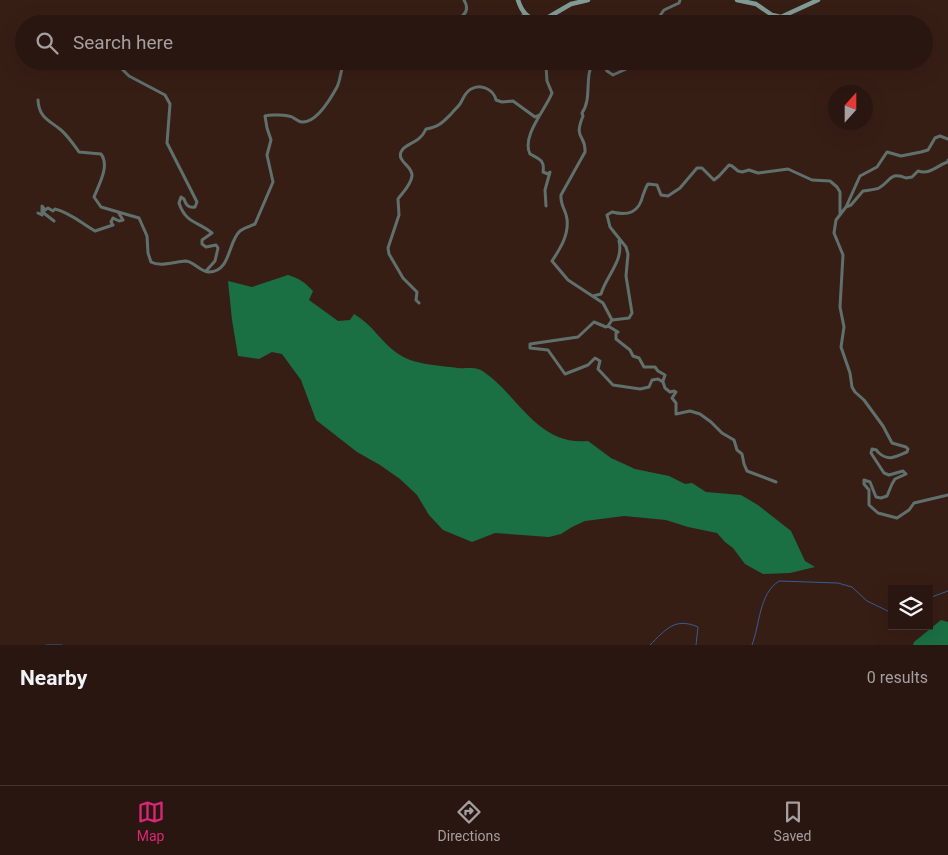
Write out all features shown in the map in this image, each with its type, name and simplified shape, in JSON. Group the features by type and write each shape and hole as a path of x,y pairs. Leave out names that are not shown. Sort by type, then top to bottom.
{"main road":[{"path":"518,0 524,13 528,15"},
{"path":"554,15 571,4 588,0"},
{"path":"737,0 756,4 771,15"},
{"path":"783,15 818,0"}],"street":[{"path":"464,0 468,6 464,15"},
{"path":"660,15 664,10 679,3 680,0"},
{"path":"123,70 129,76 165,95 170,104 167,144 197,202 195,207 189,207 181,197 179,203 187,218 212,233 202,240 202,244 206,246 216,245 218,248 215,261 206,271"},
{"path":"38,100 40,112 47,121 62,131 79,152 101,154 104,158 105,167 94,197 101,207 139,218 147,236 148,254 151,262 160,264 186,261 206,271 218,270 225,262 239,231 254,224 273,182 267,155 271,140 265,116 291,116 300,122 306,122 316,116 326,106 337,87 341,70"},
{"path":"546,70 547,81 552,93 539,115 527,143 530,154 541,160 544,164 544,172 548,174 550,172 544,190 546,206"},
{"path":"590,70 589,91 585,109 582,113 583,116 578,127 578,133 585,152 561,195 560,202 567,218 567,223 563,244 552,261 568,280 603,303 612,320"},
{"path":"606,70 613,75 624,70"},
{"path":"419,303 416,300 417,292 403,278 389,254 388,248 399,215 398,200 408,186 412,175 412,171 401,159 402,151 408,145 417,141 426,129 433,128 446,121 458,108 466,92 475,87 487,88 496,100 502,102 513,101 536,118 539,115"},
{"path":"948,138 940,136 935,138 928,150 921,152 901,156 887,152 877,167 860,176 846,207 836,220 834,233 843,254 840,307 844,327 841,347 850,373 852,387 883,426 890,440 908,449 907,452 893,458 887,458 876,449 872,449 871,453 884,473 889,475 904,471 906,474 895,479 888,496 881,498 876,497 870,482 864,480 864,484 869,490 869,505 878,514 898,518 909,510 914,503 948,494"},
{"path":"846,207 851,205 863,191 878,189 893,176 912,177 918,170 922,172 937,169 944,162 948,162 948,160"},
{"path":"608,326 612,320 629,318 632,313 626,276 628,254 626,247 610,227 607,215 612,212 622,215 633,212 641,201 644,189 648,184 657,185 661,195 668,196 680,188 697,168 702,168 714,180 729,166 742,172 749,170 758,173 788,169 812,180 827,180 834,183 840,192 840,214"},
{"path":"42,208 42,206 45,210 48,208 53,212 55,209 72,215 95,231 113,225 111,222 114,218 119,221 123,220 118,212"},
{"path":"38,213 42,215 42,208"},
{"path":"42,208 45,214 54,221"},
{"path":"592,296 601,294 604,283 618,262 621,249 617,236"},
{"path":"664,382 658,379 652,380 649,387 640,389 613,385 598,369 600,361 595,358 588,364 565,374 548,350 530,348 532,343 578,337 594,322 606,327 608,326 618,332 616,333 616,339 630,350 633,356 639,358 644,367 655,368 665,375 664,382 667,390 670,392 674,390 676,392 672,398 676,403 676,414 690,411 705,417 722,433 734,440 737,450 742,454 747,471 776,482"}],"green space":[{"path":"288,275 299,279 307,285 313,291 309,300 338,321 350,320 354,314 403,357 424,364 481,370 496,382 530,417 555,436 570,440 588,441 611,458 635,469 669,476 685,484 692,483 706,492 741,495 758,505 791,531 805,561 815,567 790,573 763,574 745,564 733,548 717,533 666,520 624,516 585,521 561,534 549,537 495,533 472,542 443,530 429,515 417,495 400,479 357,452 316,420 301,380 282,354 272,352 259,359 238,356 228,281 252,287"},
{"path":"941,620 948,622 948,645 913,645 929,630 933,630 933,627"}],"waterway":[{"path":"752,645 764,601 772,587 779,581 838,583 852,587 867,601 888,611"},
{"path":"933,597 948,591"},
{"path":"650,645 671,626 683,623 698,627 696,645"},
{"path":"46,645 62,645"}]}
